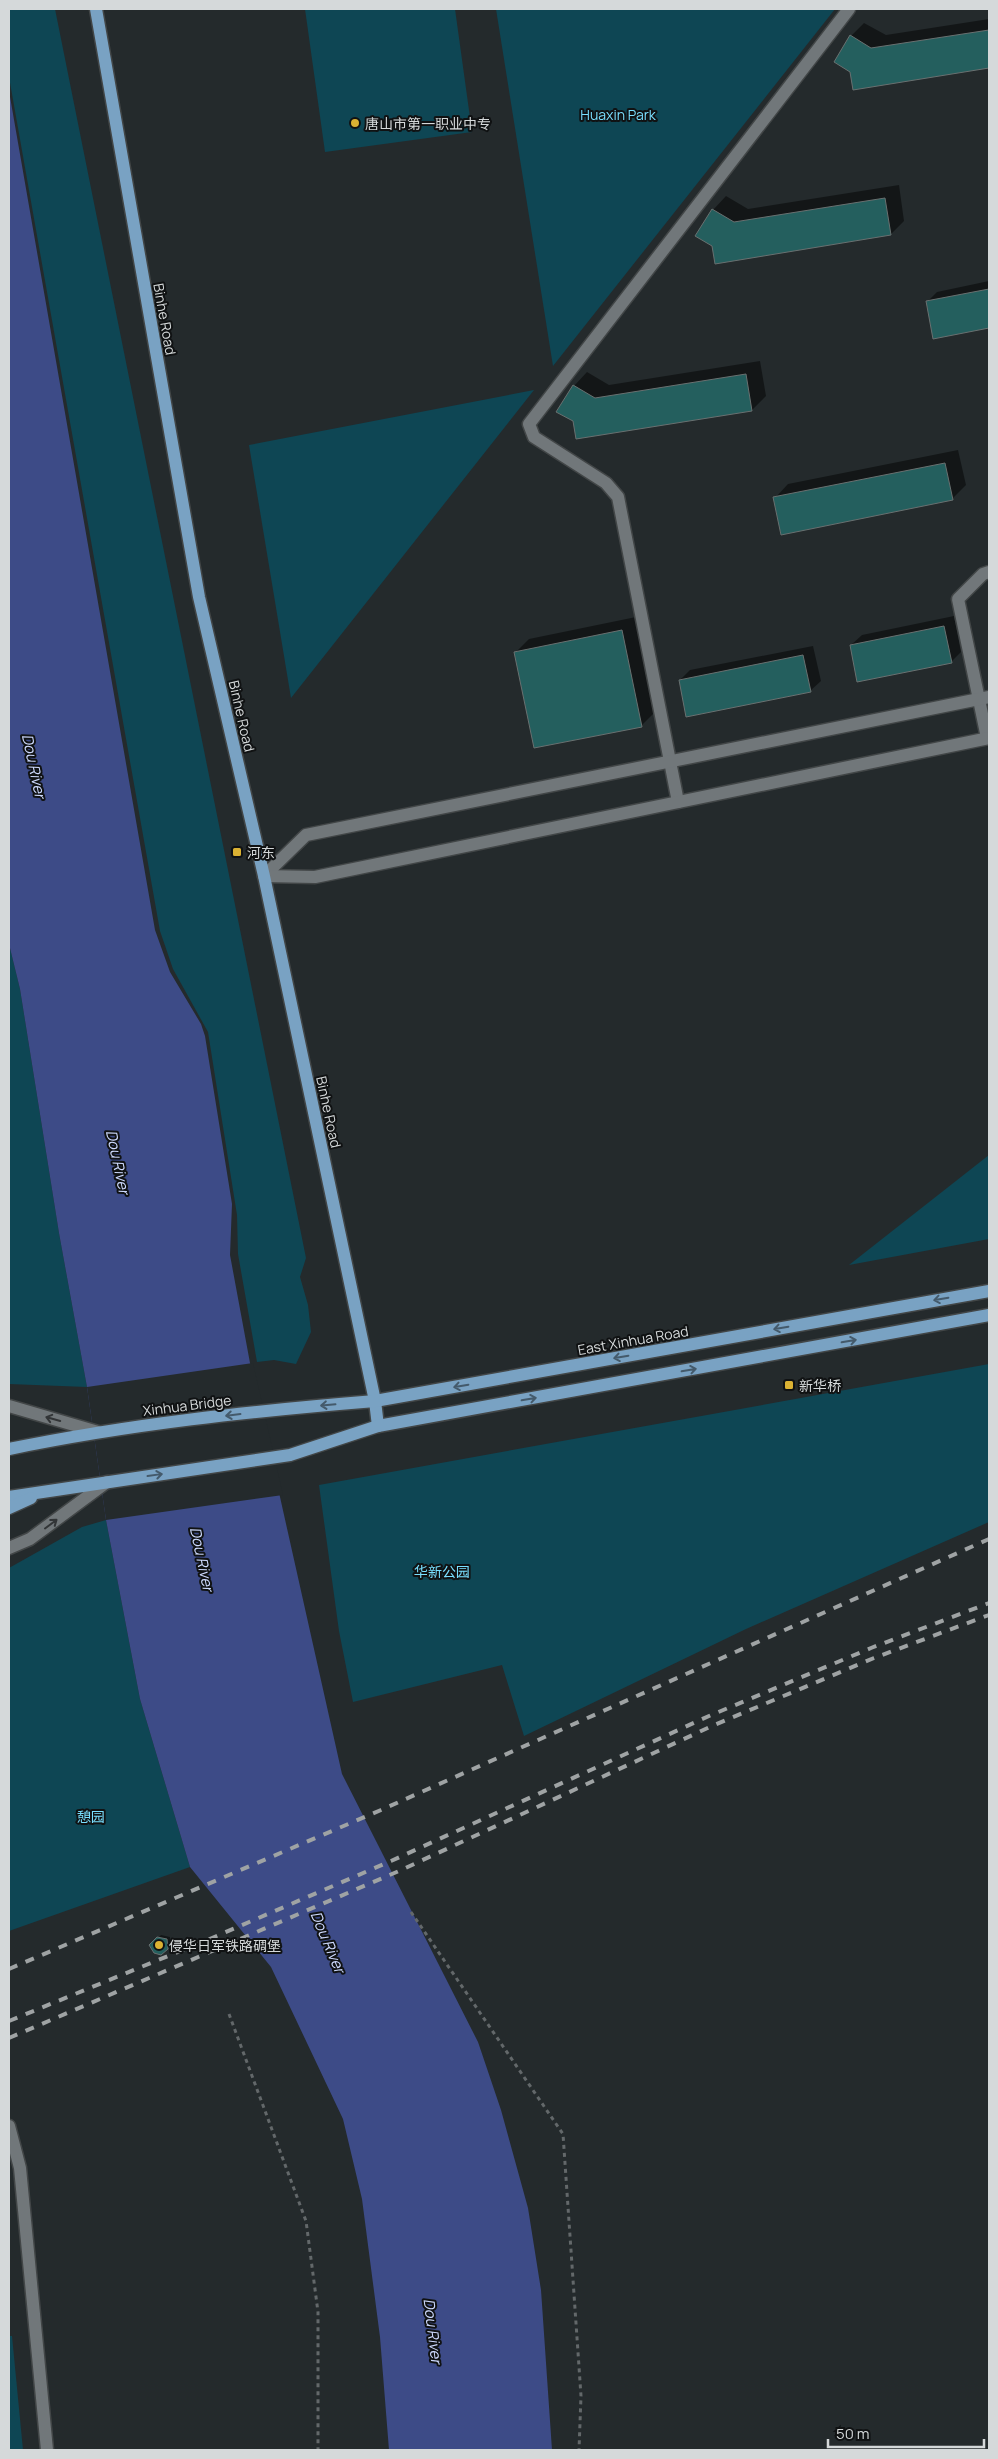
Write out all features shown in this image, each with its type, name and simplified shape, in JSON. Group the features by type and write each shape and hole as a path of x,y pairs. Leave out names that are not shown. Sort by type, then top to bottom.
{"main road":[{"name":"Binhe Road","path":"96,9 199,597 264,876 375,1401 378,1426"},
{"name":"East Xinhua Road","path":"281,1409 375,1401 989,1291"},
{"path":"9,1496 290,1455 378,1426 989,1316"},
{"name":"Xinhua Bridge","path":"98,1432 281,1409"},
{"path":"9,1449 98,1432"},
{"path":"9,1441 32,1444"},
{"path":"9,1508 47,1491"}],"street":[{"path":"678,802 618,497 606,483 534,437 530,424 850,9"},
{"path":"264,876 315,877 988,738 984,698 958,599 983,574 989,572"},
{"path":"264,876 306,835 984,698"},
{"path":"9,1406 98,1432"},
{"path":"9,1548 30,1539 107,1482"},
{"path":"9,2126 20,2168 47,2450"}],"path":[{"path":"411,1912 563,2134 581,2396 579,2450"},
{"path":"229,2014 306,2221 318,2312 318,2450"}],"green space":[{"path":"9,9 55,9 306,1258 300,1277 308,1305 311,1332 296,1364 274,1360 257,1362 238,1254 237,1215 208,1032 173,969 160,931 9,77"},
{"path":"305,9 455,9 472,132 325,152"},
{"name":"Huaxin Park","path":"496,9 835,9 553,366"},
{"path":"534,390 291,698 249,445"},
{"path":"9,944 20,989 59,1233 87,1387 9,1384"},
{"path":"989,1155 989,1239 849,1265"},
{"name":"华新公园","path":"989,1364 989,1522 746,1629 524,1736 502,1665 353,1702 339,1631 319,1485"},
{"name":"憩园","path":"106,1520 140,1699 190,1867 9,1931 9,1568 82,1527"},
{"path":"9,2336 12,2336 23,2450 9,2450"}],"water":[{"name":"Dou River","path":"9,91 155,930 170,972 201,1024 205,1036 232,1204 230,1255 250,1363 342,1774 478,2042 501,2110 528,2208 541,2290 552,2450 389,2450 380,2337 362,2199 343,2119 271,1967 190,1867 140,1699 106,1520 87,1387 59,1233 20,989 9,944"}],"pier":[{"path":"253,1363 283,1495 106,1520 87,1387"}],"building":[{"path":"989,30 989,68 853,90 850,72 834,62 850,35 871,48"},
{"path":"885,198 891,235 715,264 712,246 695,236 712,209 734,222"},
{"path":"989,289 989,328 933,339 926,301"},
{"path":"746,374 752,411 576,439 573,421 556,412 573,385 595,398"},
{"path":"945,463 953,500 781,535 773,497"},
{"path":"944,626 952,663 857,682 850,645"},
{"path":"622,630 642,727 534,748 514,652"},
{"path":"803,655 811,692 686,717 679,680"},
{"name":"侵华日军铁路碉堡","path":"157,1937 167,1939 168,1949 161,1955 154,1953 149,1945"}],"railway":[{"path":"9,1969 381,1810 989,1539"},
{"path":"9,2021 212,1938 391,1861 709,1716 871,1648 989,1603"},
{"path":"9,2038 399,1871 712,1726 874,1658 989,1615"}],"place":[{"name":"唐山市第一职业中专","path":"355,123"},
{"name":"河东","path":"237,852"},
{"name":"新华桥","path":"789,1385"},
{"name":"侵华日军铁路碉堡","path":"159,1945"}]}
